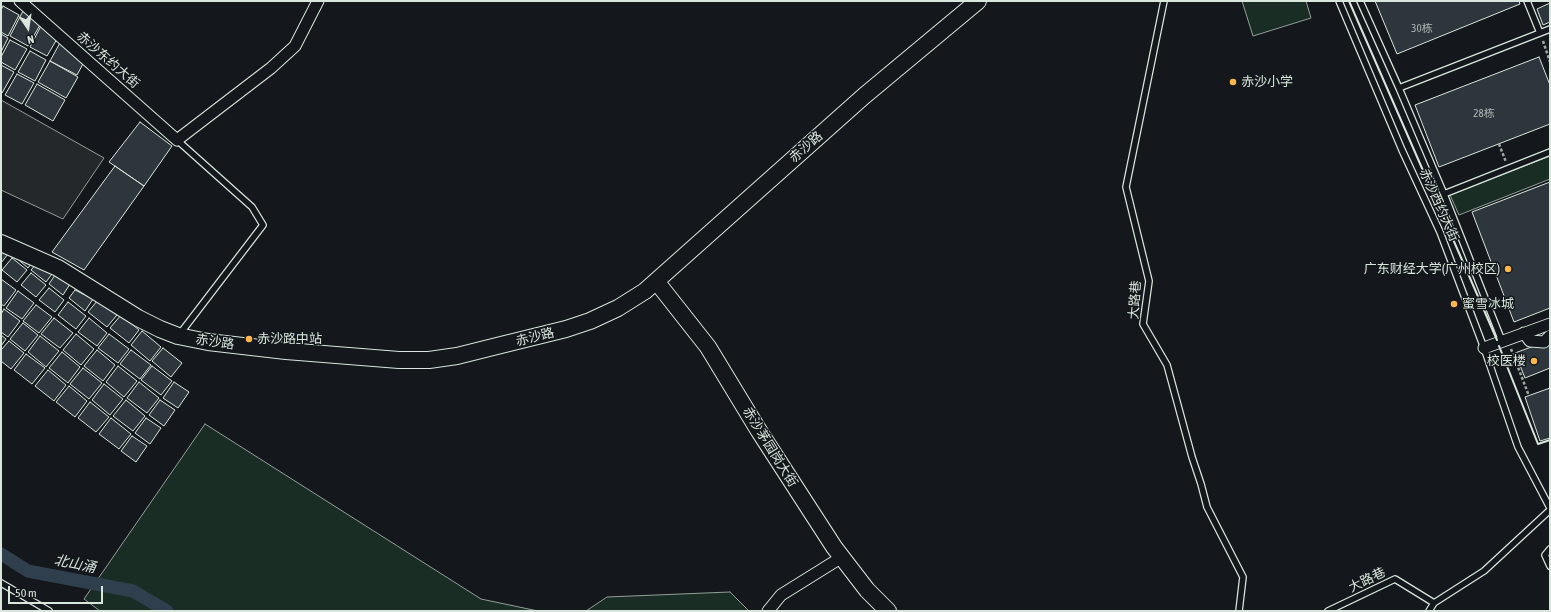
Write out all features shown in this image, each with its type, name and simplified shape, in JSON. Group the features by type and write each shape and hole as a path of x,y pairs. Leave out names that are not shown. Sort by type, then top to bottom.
{"street":[{"name":"赤沙东约大街","path":"20,1 177,140"},
{"path":"177,140 271,68 295,46 318,1"},
{"name":"赤沙路","path":"1,243 32,255 58,268 138,318 178,336 208,342 286,351 399,360 429,360 457,356 566,329 590,321 618,308 645,291 858,101 978,1"},
{"name":"赤沙茅园岗大街","path":"656,281 708,347 759,432 842,557 867,590 888,611"},
{"path":"1484,348 1550,324"},
{"path":"1524,333 1530,341 1544,342 1550,336"},
{"path":"768,611 781,595 842,557"}],"lane":[{"name":"大路巷","path":"1164,1 1126,187 1150,281 1143,324 1166,365 1192,457 1202,484 1207,507 1243,577 1239,611"},
{"name":"赤沙西约大街","path":"1339,1 1402,150 1440,232 1484,348 1518,447 1550,509"},
{"path":"1360,1 1444,194 1504,340"},
{"path":"1527,1 1540,33"},
{"path":"1398,88 1550,29"},
{"path":"177,140 252,207 263,225 178,336"},
{"path":"1444,194 1550,152"},
{"path":"1429,611 1434,603 1484,571 1550,509"},
{"path":"1550,549 1545,555 1550,566"},
{"name":"大路巷","path":"1328,611 1395,579 1434,603"},
{"path":"1,583 49,611"}],"path":[{"path":"1540,33 1550,62"},
{"path":"1499,144 1508,168"},
{"path":"1504,340 1528,396"}],"green space":[{"path":"1242,1 1306,1 1311,18 1253,36"},
{"path":"1550,156 1550,179 1459,215 1450,195"},
{"path":"205,424 481,599 538,611 100,611 84,599"},
{"path":"730,592 749,611 586,611 607,597"}],"shaded area":[{"path":"1,100 104,158 63,219 1,190"}],"building":[{"path":"1375,1 1519,1 1520,4 1397,54"},
{"path":"1550,3 1550,22 1543,25 1537,9"},
{"path":"3,6 19,15 8,36 1,32 1,10"},
{"path":"23,11 40,25 28,46 10,36"},
{"path":"41,26 57,39 47,56 30,47"},
{"path":"1,34 8,38 1,52"},
{"path":"10,40 27,49 15,70 1,62 1,57"},
{"path":"61,41 84,62 77,75 50,61"},
{"path":"30,51 46,60 35,81 18,72"},
{"path":"1539,57 1550,85 1550,124 1439,167 1415,105"},
{"path":"50,61 78,77 66,98 38,82"},
{"path":"1,65 14,72 2,93 1,92"},
{"path":"17,74 34,83 22,104 5,95"},
{"path":"37,84 65,100 53,121 25,105"},
{"path":"140,122 172,146 144,186 109,162"},
{"path":"115,166 144,186 84,270 52,252"},
{"path":"1550,182 1550,308 1514,322 1472,212"},
{"path":"1,249 8,254 1,263"},
{"path":"14,256 32,263 28,268"},
{"path":"12,258 27,270 17,282 2,270"},
{"path":"36,264 52,274 46,282 31,270"},
{"path":"31,273 46,285 36,297 21,285"},
{"path":"55,275 70,284 63,295 49,284"},
{"path":"1,279 16,290 4,306 1,304"},
{"path":"49,288 64,300 55,312 39,300"},
{"path":"75,290 93,299 85,311 69,298"},
{"path":"18,291 34,303 22,319 6,308"},
{"path":"98,300 117,315 107,327 88,312"},
{"path":"68,302 86,316 76,329 58,315"},
{"path":"36,305 52,317 39,333 23,321"},
{"path":"4,309 20,321 8,337 1,332 1,314"},
{"path":"121,315 139,330 129,343 110,328"},
{"path":"54,318 73,333 60,348 41,334"},
{"path":"89,318 107,333 97,346 78,332"},
{"path":"23,323 38,335 25,351 10,339"},
{"path":"142,331 161,347 150,361 131,345"},
{"path":"76,334 94,349 81,365 63,350"},
{"path":"109,334 129,349 118,363 98,348"},
{"path":"1,335 6,339 1,346"},
{"path":"40,336 59,351 46,367 28,352"},
{"name":"校医楼","path":"1550,340 1550,368 1525,378 1515,353"},
{"path":"9,341 24,353 11,369 1,361 1,350"},
{"path":"163,348 182,363 171,377 152,361"},
{"path":"97,350 115,365 103,381 84,366"},
{"path":"131,350 151,365 140,379 120,364"},
{"path":"62,352 80,367 68,383 49,368"},
{"path":"26,354 45,368 32,384 14,370"},
{"path":"118,366 137,381 124,397 106,382"},
{"path":"152,366 172,381 161,395 141,380"},
{"path":"83,368 102,383 89,399 70,384"},
{"path":"48,370 66,385 54,401 35,386"},
{"path":"139,382 159,398 147,413 127,398"},
{"path":"174,382 189,392 178,408 163,398"},
{"path":"104,384 123,399 110,415 92,400"},
{"path":"69,386 87,401 75,417 56,402"},
{"path":"1550,388 1550,438 1540,441 1525,397"},
{"path":"126,400 145,416 133,431 113,416"},
{"path":"160,400 175,410 164,426 149,415"},
{"path":"90,402 109,417 96,432 78,418"},
{"path":"111,418 131,434 119,449 99,434"},
{"path":"146,418 161,428 150,444 135,433"},
{"path":"132,436 147,446 136,462 121,451"}],"waterway":[{"name":"北山涌","path":"1,554 28,571 133,591 167,611"}],"wall":[{"path":"1349,1 1497,340"},
{"path":"1499,346 1538,444 1550,440"}],"place":[{"name":"赤沙小学","path":"1233,82"},
{"name":"广东财经大学(广州校区)","path":"1508,269"},
{"name":"蜜雪冰城","path":"1454,304"},
{"name":"赤沙路中站","path":"249,339"},
{"name":"校医楼","path":"1534,361"}]}
